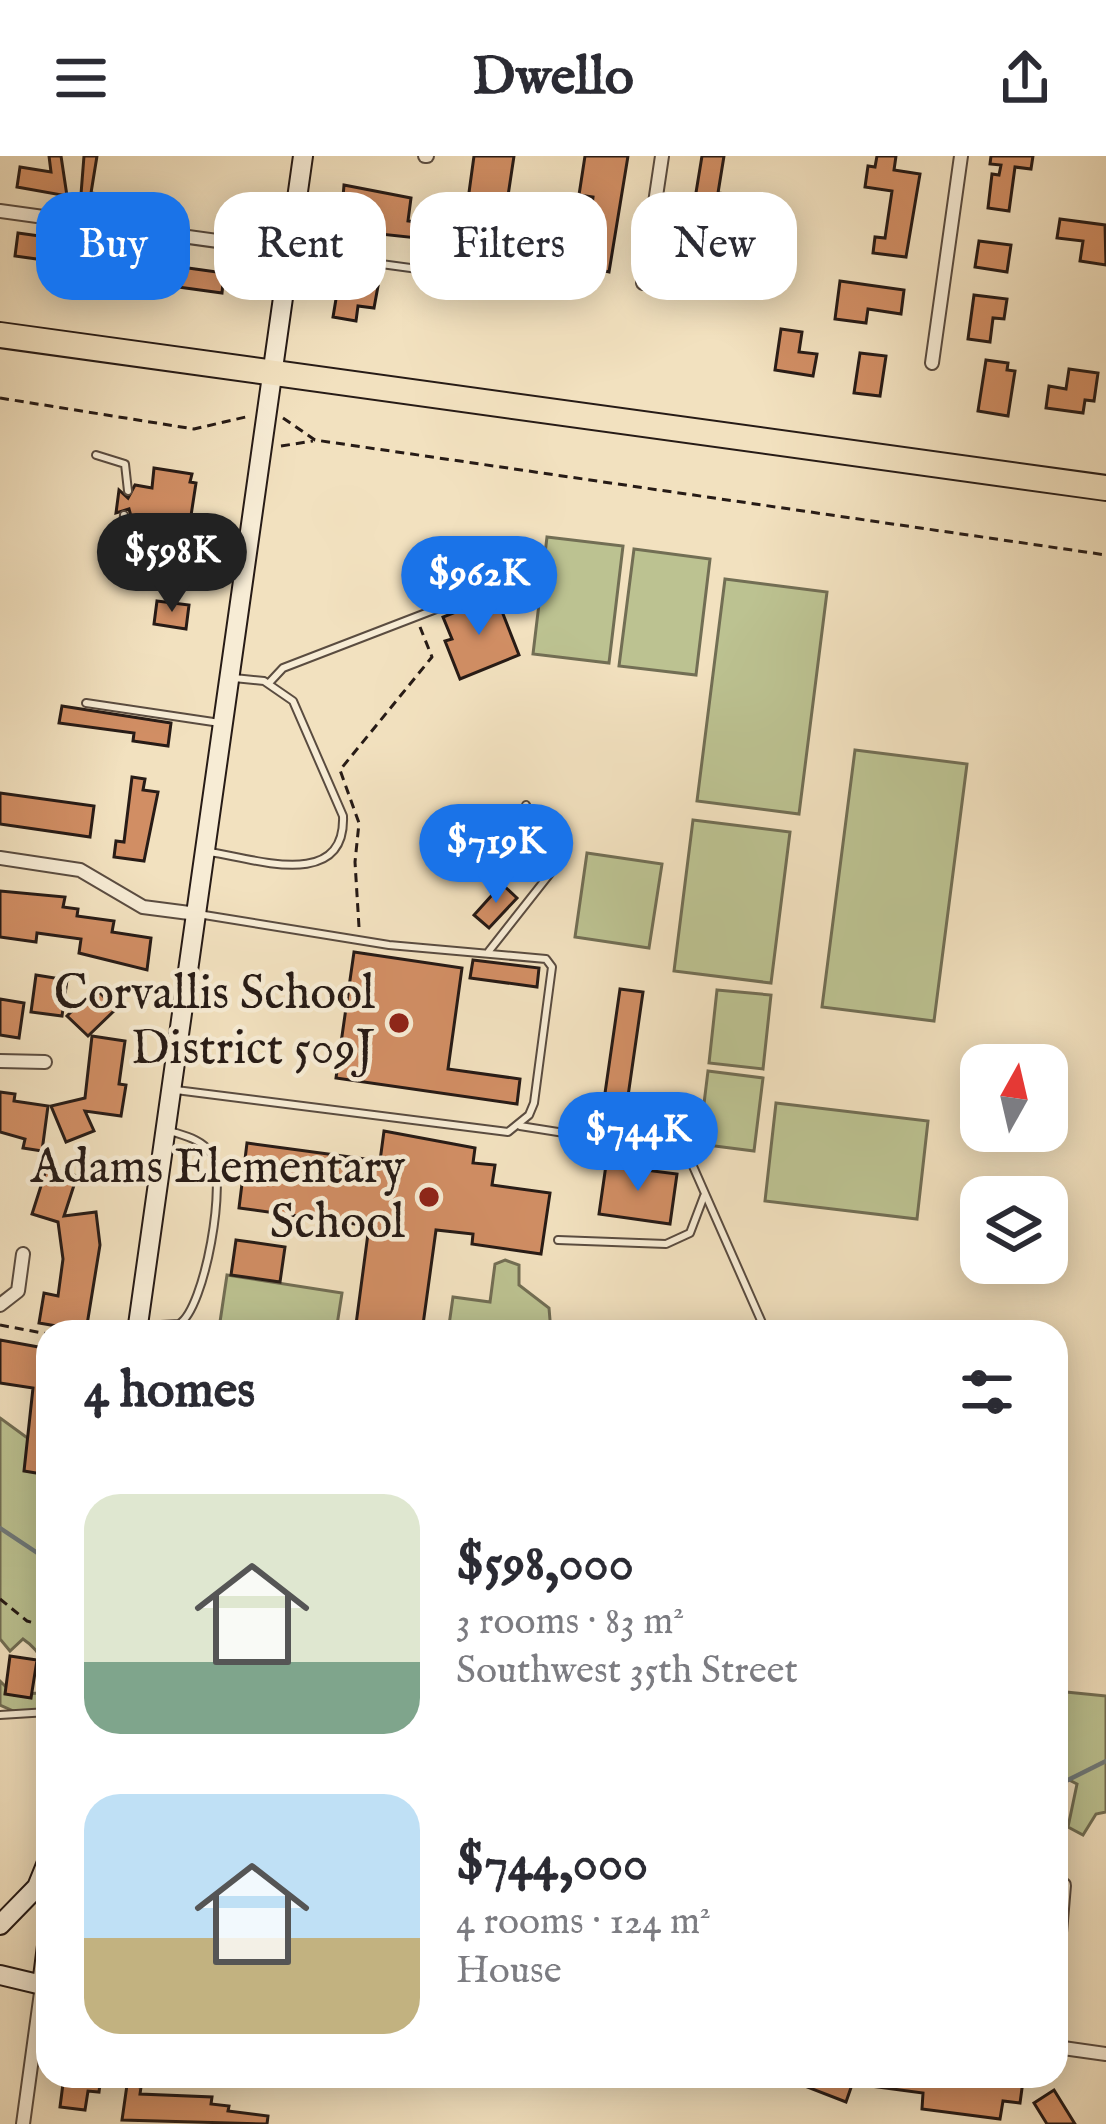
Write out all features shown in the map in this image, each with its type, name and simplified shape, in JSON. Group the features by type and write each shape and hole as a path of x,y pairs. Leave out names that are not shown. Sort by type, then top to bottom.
{"highway":[{"path":"0,335 1106,488"}],"street":[{"path":"298,192 303,156"},
{"path":"657,192 662,156"},
{"path":"932,363 961,156"},
{"path":"0,212 214,241"},
{"path":"139,1320 283,300"},
{"path":"0,858 80,870 143,907 197,914"},
{"path":"0,1061 44,1062"},
{"path":"0,1305 18,1291 23,1254"},
{"path":"0,1924 36,1888"},
{"path":"0,1975 36,1984"},
{"path":"23,2124 36,2029"},
{"path":"1068,2049 1106,2054"}],"lane":[{"path":"96,455 125,464 130,475 128,491"},
{"path":"123,532 124,514"},
{"path":"269,683 283,668 470,596"},
{"path":"206,851 304,867 327,859 341,840 343,816 293,701 269,683 230,678"},
{"path":"86,703 224,724"},
{"path":"489,951 556,866 526,806"},
{"path":"197,914 358,941 546,959 552,967 534,1102 520,1126"},
{"path":"173,1090 494,1134 520,1126 678,1151 692,1164 762,1320"},
{"path":"167,1130 199,1141 217,1165 198,1304 184,1320"},
{"path":"558,1240 666,1244 690,1233 704,1192"},
{"path":"0,1715 36,1713"}],"path":[{"path":"0,398 194,429 209,430 241,416 267,416 290,421 315,440"},
{"path":"260,465 281,446 315,440 1106,554"},
{"path":"358,941 359,824 340,770 432,657 416,616"},
{"path":"0,1324 36,1332"},
{"path":"0,1599 36,1624"}],"green space":[{"path":"547,537 623,546 609,663 533,654"},
{"path":"634,549 710,559 696,675 619,666"},
{"path":"725,579 827,592 799,814 697,801"},
{"path":"855,750 967,764 934,1021 822,1007"},
{"path":"693,820 790,832 771,983 674,971"},
{"path":"587,853 662,864 649,948 575,937"},
{"path":"717,990 771,995 763,1069 709,1063"},
{"path":"708,1071 763,1078 754,1151 699,1144"},
{"path":"776,1103 928,1121 917,1219 765,1201"},
{"path":"505,1260 519,1265 519,1285 549,1308 550,1320 450,1320 453,1297 490,1302 495,1264"},
{"path":"227,1275 342,1293 338,1320 220,1320"},
{"path":"0,1418 33,1442 36,1651 23,1639 10,1651 0,1639"},
{"path":"0,1681 14,1695 36,1693 36,1710 18,1713 0,1705"},
{"path":"1068,1692 1106,1696 1106,1812 1096,1814 1083,1835 1068,1827 1077,1784 1069,1780"}],"building":[{"path":"49,156 61,156 66,192 17,187 20,167 51,172"},
{"path":"84,156 97,156 91,192 81,192"},
{"path":"474,156 514,156 509,192 469,192"},
{"path":"585,156 628,156 609,272 607,192 579,192"},
{"path":"702,156 724,156 718,192 696,192"},
{"path":"877,156 896,156 894,170 920,174 906,257 873,253 875,237 885,238 892,191 865,187 868,166 875,167"},
{"path":"991,156 1033,156 1031,169 1015,167 1009,211 988,208 992,174 999,175 1001,165 990,164"},
{"path":"344,185 380,192 343,192"},
{"path":"386,193 410,198 410,237 386,235"},
{"path":"1060,219 1105,225 1106,265 1080,261 1083,241 1057,238"},
{"path":"18,233 36,236 36,259 15,256"},
{"path":"979,241 1011,245 1007,272 975,267"},
{"path":"190,268 214,272 214,292 190,289"},
{"path":"840,281 904,290 901,314 868,309 866,323 835,319"},
{"path":"974,295 1007,299 1004,319 993,318 990,342 968,339"},
{"path":"336,300 375,300 374,308 358,306 356,321 333,317"},
{"path":"781,329 802,332 799,352 817,354 813,376 775,370"},
{"path":"860,353 886,356 880,396 854,393"},
{"path":"986,360 1008,363 1007,370 1015,371 1008,416 978,411"},
{"path":"1069,369 1098,373 1094,401 1085,400 1083,413 1046,408 1049,386 1066,389"},
{"path":"154,468 192,474 190,482 196,483 190,522 185,521 183,530 134,527 129,509 116,513 119,490 128,498 135,485 152,488"},
{"path":"429,553 444,595 426,602 410,560"},
{"path":"496,596 519,655 460,679 445,641 452,639 443,617"},
{"path":"157,601 189,605 186,629 154,624"},
{"path":"62,706 171,723 168,746 133,741 134,733 59,723"},
{"path":"132,777 145,779 143,790 158,792 144,861 114,857 116,841 124,842"},
{"path":"0,793 94,806 90,837 0,824"},
{"path":"502,884 517,898 489,928 474,915"},
{"path":"0,891 65,897 63,907 78,909 77,916 114,921 112,932 151,938 147,970 79,953 81,939 37,933 36,942 0,937"},
{"name":"Corvallis School District 509J","path":"354,952 462,968 448,1069 520,1079 517,1104 336,1078"},
{"path":"473,960 539,968 537,987 470,978"},
{"path":"36,975 67,980 62,1016 31,1012"},
{"path":"95,988 116,1009 88,1036 67,1016"},
{"path":"620,989 643,992 625,1117 602,1114"},
{"path":"0,999 24,1003 19,1038 0,1035"},
{"path":"92,1036 125,1041 119,1084 126,1085 121,1116 85,1111 94,1131 66,1142 51,1106 85,1098"},
{"path":"0,1092 15,1094 14,1101 48,1106 42,1151 23,1148 25,1139 0,1132"},
{"path":"384,1131 475,1148 473,1163 495,1165 492,1185 550,1193 541,1254 472,1244 473,1234 436,1230 424,1320 357,1320 369,1226 239,1208 247,1143 380,1161"},
{"path":"606,1165 677,1174 670,1224 599,1214"},
{"path":"47,1167 77,1176 64,1216 96,1212 100,1245 88,1320 40,1320 44,1293 58,1296 63,1259 58,1222 32,1214"},
{"path":"236,1240 285,1247 280,1282 231,1275"},
{"path":"0,1340 36,1347 36,1473 24,1471 33,1388 0,1383"},
{"path":"10,1656 36,1660 31,1698 5,1694"},
{"path":"62,2088 100,2088 99,2092 88,2091 85,2110 60,2107"},
{"path":"127,2088 141,2088 140,2094 212,2097 211,2104 229,2106 228,2111 268,2116 267,2124 122,2120"},
{"path":"810,2088 851,2088 846,2102"},
{"path":"885,2088 1022,2088 1020,2103 1003,2101 1000,2119 922,2109 923,2093"},
{"path":"1054,2090 1075,2124 1047,2124 1034,2103"}],"waterway":[{"path":"0,1528 36,1552"},
{"path":"1068,1780 1106,1761"}],"place":[{"name":"Corvallis School District 509J","path":"399,1023"},
{"name":"Adams Elementary School","path":"429,1197"}]}
